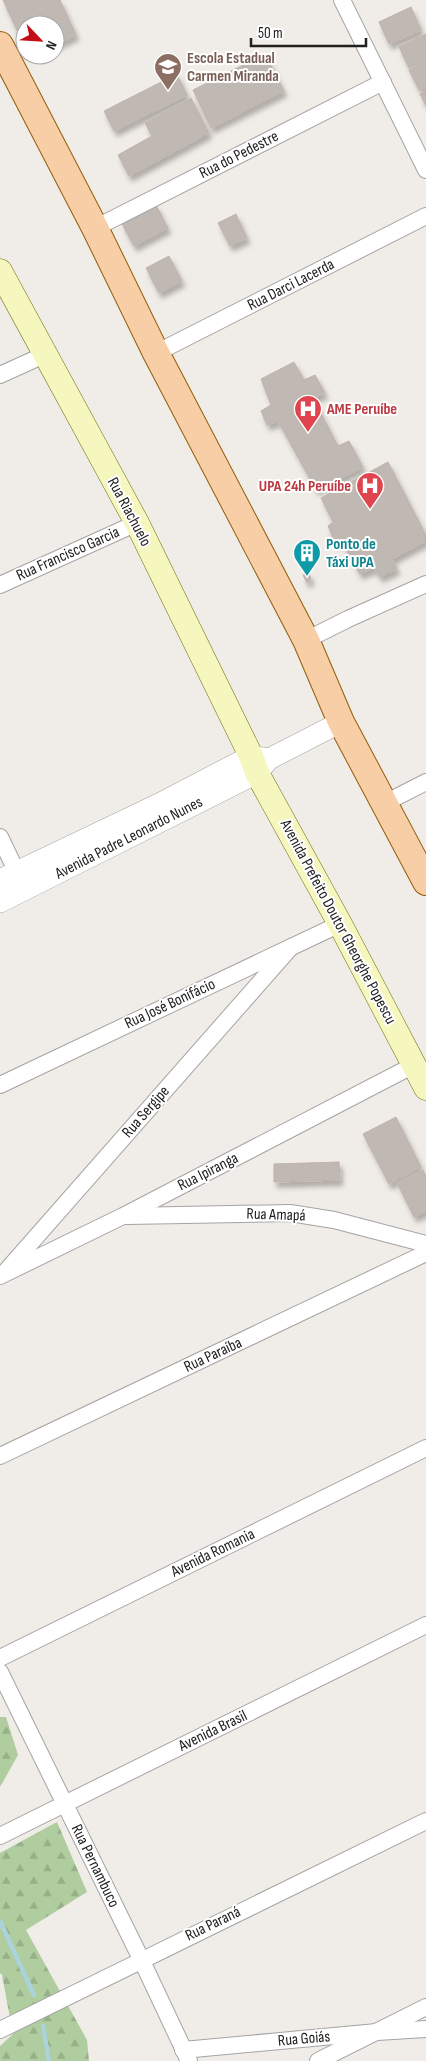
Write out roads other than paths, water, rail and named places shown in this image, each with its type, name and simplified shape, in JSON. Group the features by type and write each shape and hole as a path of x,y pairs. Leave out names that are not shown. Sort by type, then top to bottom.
{"main road":[{"path":"0,45 95,228 156,354 306,640 347,732 426,882"},
{"name":"Rua Riachuelo","path":"0,271 137,524 259,763"},
{"name":"Avenida Prefeito Doutor Gheorghe Popescu","path":"259,763 340,924 426,1088"}],"street":[{"path":"342,0 426,170"},
{"name":"Rua do Pedestre","path":"95,228 383,82"},
{"name":"Rua Darci Lacerda","path":"156,354 426,216"},
{"path":"0,375 44,355"},
{"name":"Rua Francisco Garcia","path":"0,585 137,524"},
{"path":"306,640 426,584"},
{"name":"Avenida Padre Leonardo Nunes","path":"0,902 14,881 159,804 259,763 347,732"},
{"path":"385,803 426,782"},
{"path":"0,837 14,881"},
{"name":"Rua José Bonifácio","path":"0,1085 340,924"},
{"name":"Rua Sergipe","path":"1,1276 291,947"},
{"name":"Rua Ipiranga","path":"1,1276 123,1216 414,1066"},
{"name":"Rua Amapá","path":"123,1216 290,1213 334,1220 426,1244"},
{"name":"Rua Paraíba","path":"0,1456 426,1253"},
{"name":"Avenida Romania","path":"0,1658 426,1448"},
{"name":"Avenida Brasil","path":"0,1836 426,1625"},
{"name":"Rua Pernambuco","path":"0,1672 141,1959 186,2056"},
{"name":"Rua Paraná","path":"0,2030 426,1820"},
{"path":"318,2061 426,2007"},
{"name":"Rua Goiás","path":"186,2056 377,2032 426,2029"}],"waterway":[{"path":"0,1921 34,1995"},
{"path":"43,2026 49,2061"}],"place":[{"name":"Escola Estadual Carmen Miranda","path":"168,91"},
{"name":"AME Peruíbe","path":"308,433"},
{"name":"UPA 24h Peruíbe","path":"370,510"},
{"name":"Ponto de Táxi UPA","path":"307,577"}]}
